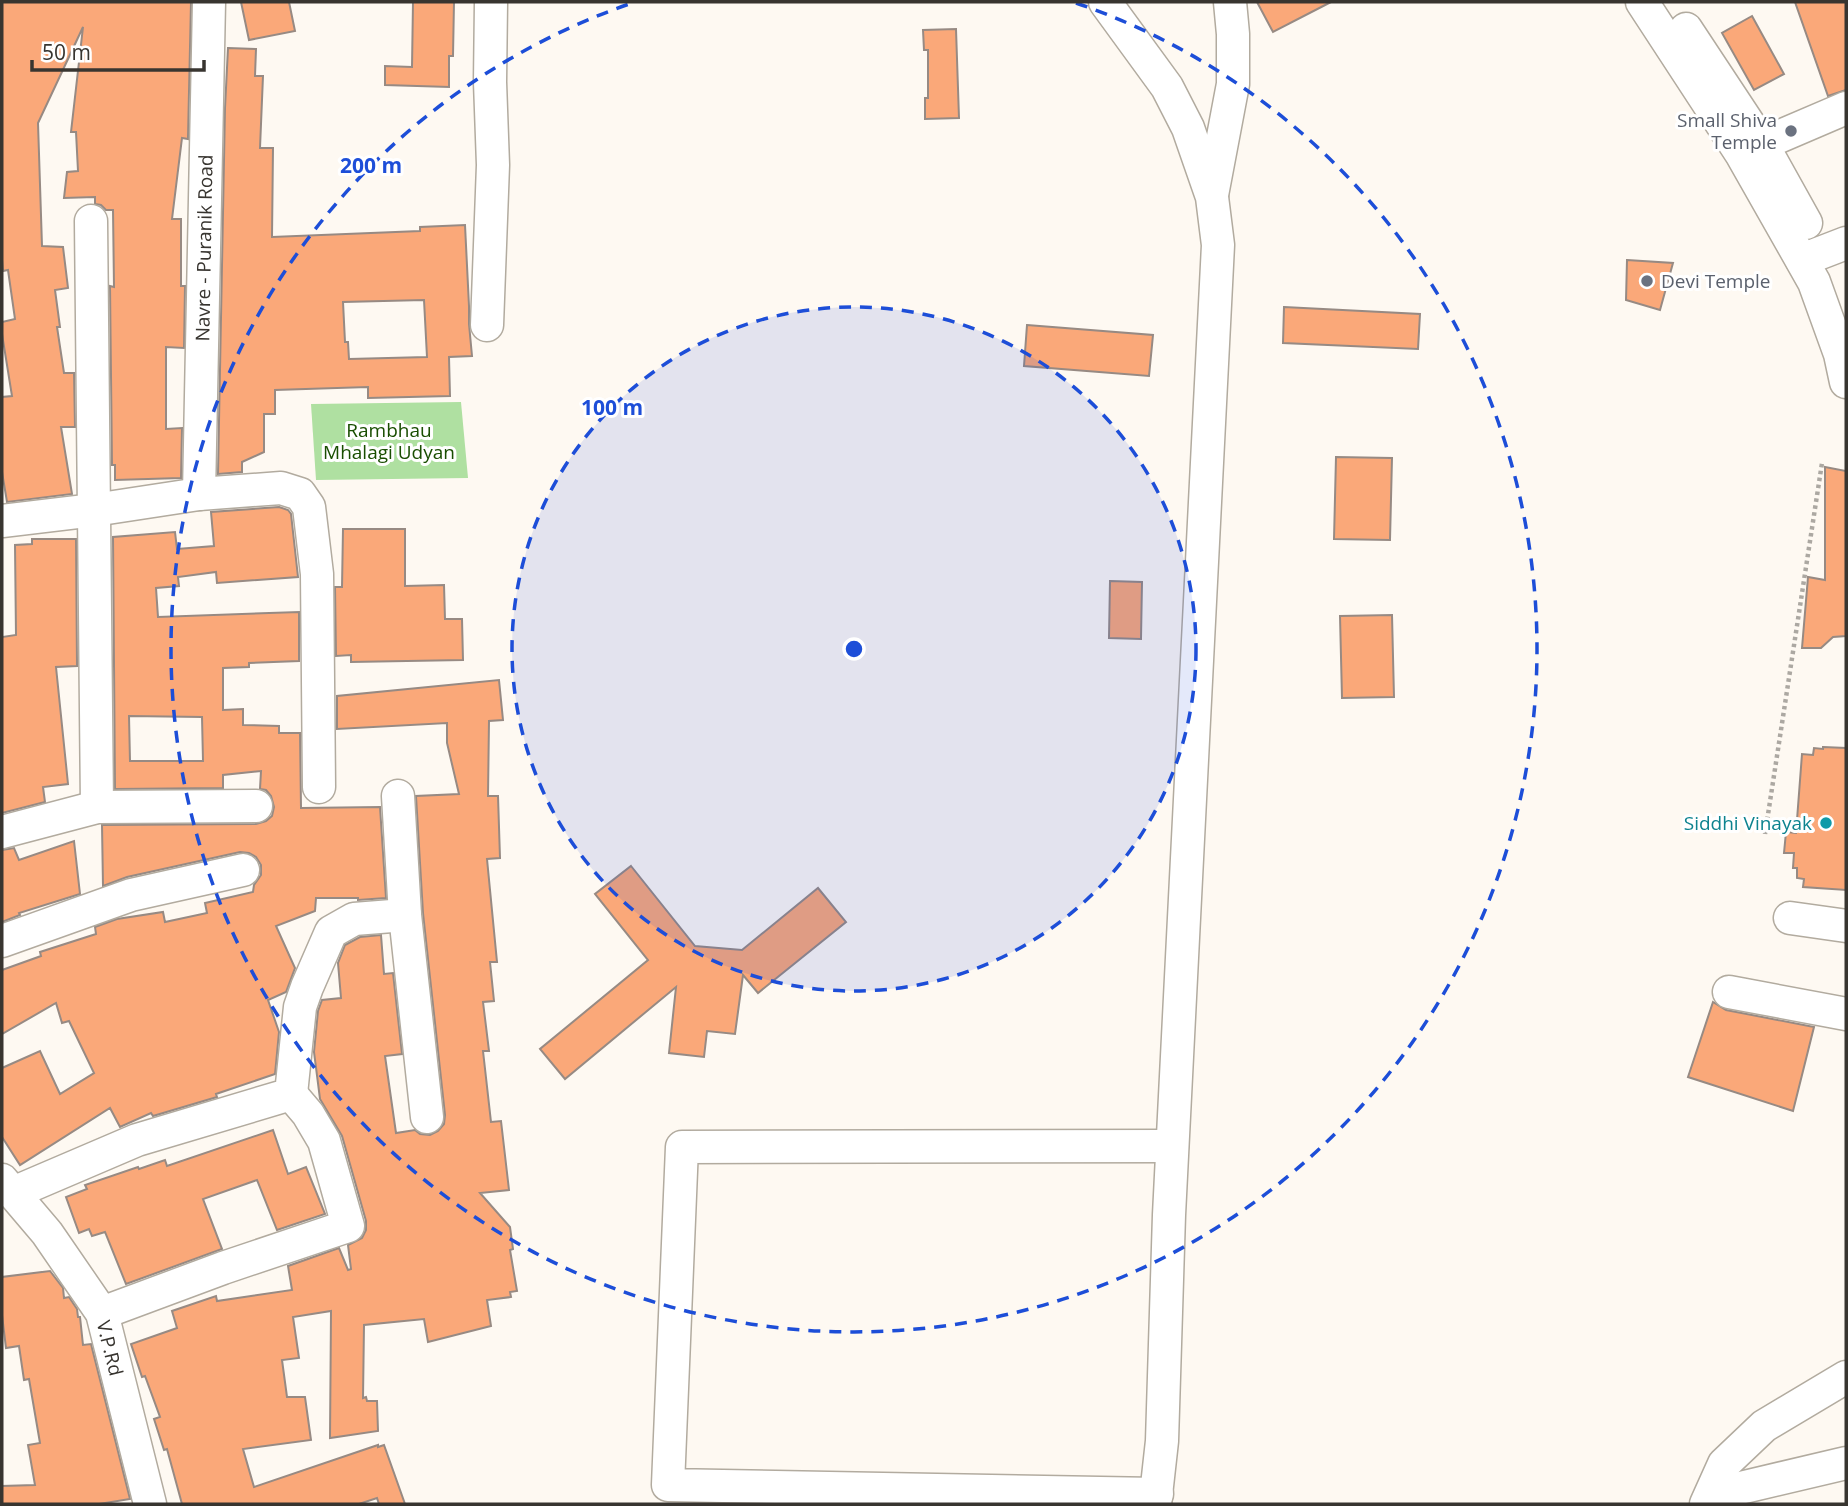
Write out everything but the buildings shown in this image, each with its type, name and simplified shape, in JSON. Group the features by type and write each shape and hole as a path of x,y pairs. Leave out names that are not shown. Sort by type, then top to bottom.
{"street":[{"name":"Navre - Puranik Road","path":"200,494 209,2"},
{"path":"468,2 479,149"},
{"path":"486,326 492,165 491,2"},
{"path":"1105,2 1167,87 1188,128 1212,197 1218,245 1172,1146 1168,1215 1163,1441 1156,1499 668,1485 682,1147 1172,1146"},
{"path":"1212,197 1233,84 1230,2"},
{"path":"1642,2 1752,149 1823,252 1846,309"},
{"path":"1667,2 1752,149"},
{"path":"1752,149 1846,108"},
{"path":"91,221 97,807"},
{"path":"1823,252 1814,282 1840,354 1846,382"},
{"path":"2,522 200,494 281,488 300,494 309,506 317,574 319,787"},
{"path":"398,796 405,915 427,1117"},
{"path":"2,832 97,807 257,806"},
{"path":"2,941 131,895 243,870"},
{"path":"102,1313 348,1226 324,1141 308,1114 291,1094 300,1007 331,932 354,919 405,915"},
{"path":"1790,918 1846,926"},
{"path":"1729,992 1846,1014"},
{"path":"8,1186 137,1140 291,1094"},
{"name":"V.P.Rd","path":"8,1186 47,1233 102,1313 150,1504"},
{"path":"1707,1504 1724,1464 1764,1426 1846,1377"},
{"path":"1707,1504 1736,1489 1846,1464"}],"path":[{"path":"1765,834 1822,463"}],"green space":[{"name":"Rambhau Mhalagi Udyan","path":"461,402 468,478 316,480 311,404"}],"place":[{"name":"Small Shiva Temple","path":"1791,131"},
{"name":"Devi Temple","path":"1647,281"},
{"name":"Siddhi Vinayak","path":"1826,823"}]}
